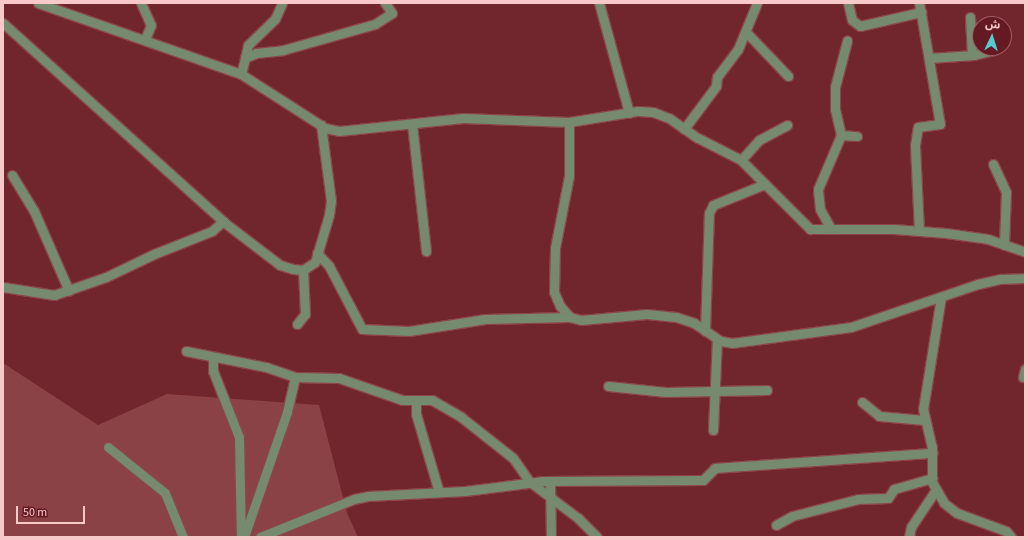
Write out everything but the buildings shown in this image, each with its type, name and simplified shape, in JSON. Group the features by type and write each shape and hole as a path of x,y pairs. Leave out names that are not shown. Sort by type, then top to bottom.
{"street":[{"path":"38,3 145,39 241,74 321,126 340,131 463,118 569,122 628,113 653,112 669,118 684,129 742,160 810,229 919,231 988,239 1025,252"},
{"path":"141,3 151,25 145,39"},
{"path":"241,74 248,45 275,19 282,3"},
{"path":"245,58 375,24 392,13 385,3"},
{"path":"599,3 628,113"},
{"path":"684,129 716,86 717,77 738,48 757,3"},
{"path":"848,3 852,20 860,26 920,7 940,124 918,127 915,145 919,231"},
{"path":"929,58 972,55 970,17"},
{"path":"3,23 223,221 280,265 303,270 315,262 331,201 321,126"},
{"path":"746,32 788,76"},
{"path":"830,229 820,209 818,188 841,135 835,109 835,87 847,42"},
{"path":"569,122 569,176 555,248 554,292 560,306 570,317"},
{"path":"412,124 426,252"},
{"path":"742,160 759,140 787,125"},
{"path":"841,135 858,136"},
{"path":"993,164 1006,192 1004,245"},
{"path":"12,175 34,211 69,291"},
{"path":"705,331 709,213 713,205 765,184"},
{"path":"3,287 54,295 69,291 212,232 223,221"},
{"path":"317,253 329,266 362,329 409,331 484,318 570,317 581,320 647,314 676,317 705,331 717,339 732,343 851,327 1000,279 1025,278"},
{"path":"297,324 305,314 303,270"},
{"path":"941,297 925,390 924,420 932,452 932,478 935,492 944,503 965,519 1006,531 1011,537"},
{"path":"713,430 717,339"},
{"path":"186,351 213,358 266,367 295,377 339,378 402,400 432,400 461,417 513,458 530,482 551,501 578,518 597,537"},
{"path":"213,358 213,371 239,437 242,537"},
{"path":"242,537 287,412 295,377"},
{"path":"608,386 666,392 767,390"},
{"path":"416,400 416,414 439,492"},
{"path":"862,402 879,416 924,420"},
{"path":"108,447 165,493 183,537"},
{"path":"260,537 354,499 439,492 530,482 703,480 715,468 932,452"},
{"path":"776,525 792,516 858,500 888,498 894,489 932,478"},
{"path":"550,481 551,537"},
{"path":"909,537 911,527 935,492"}],"shaded area":[{"path":"3,363 98,425 167,394 319,405 347,513 358,537 3,537"}]}
